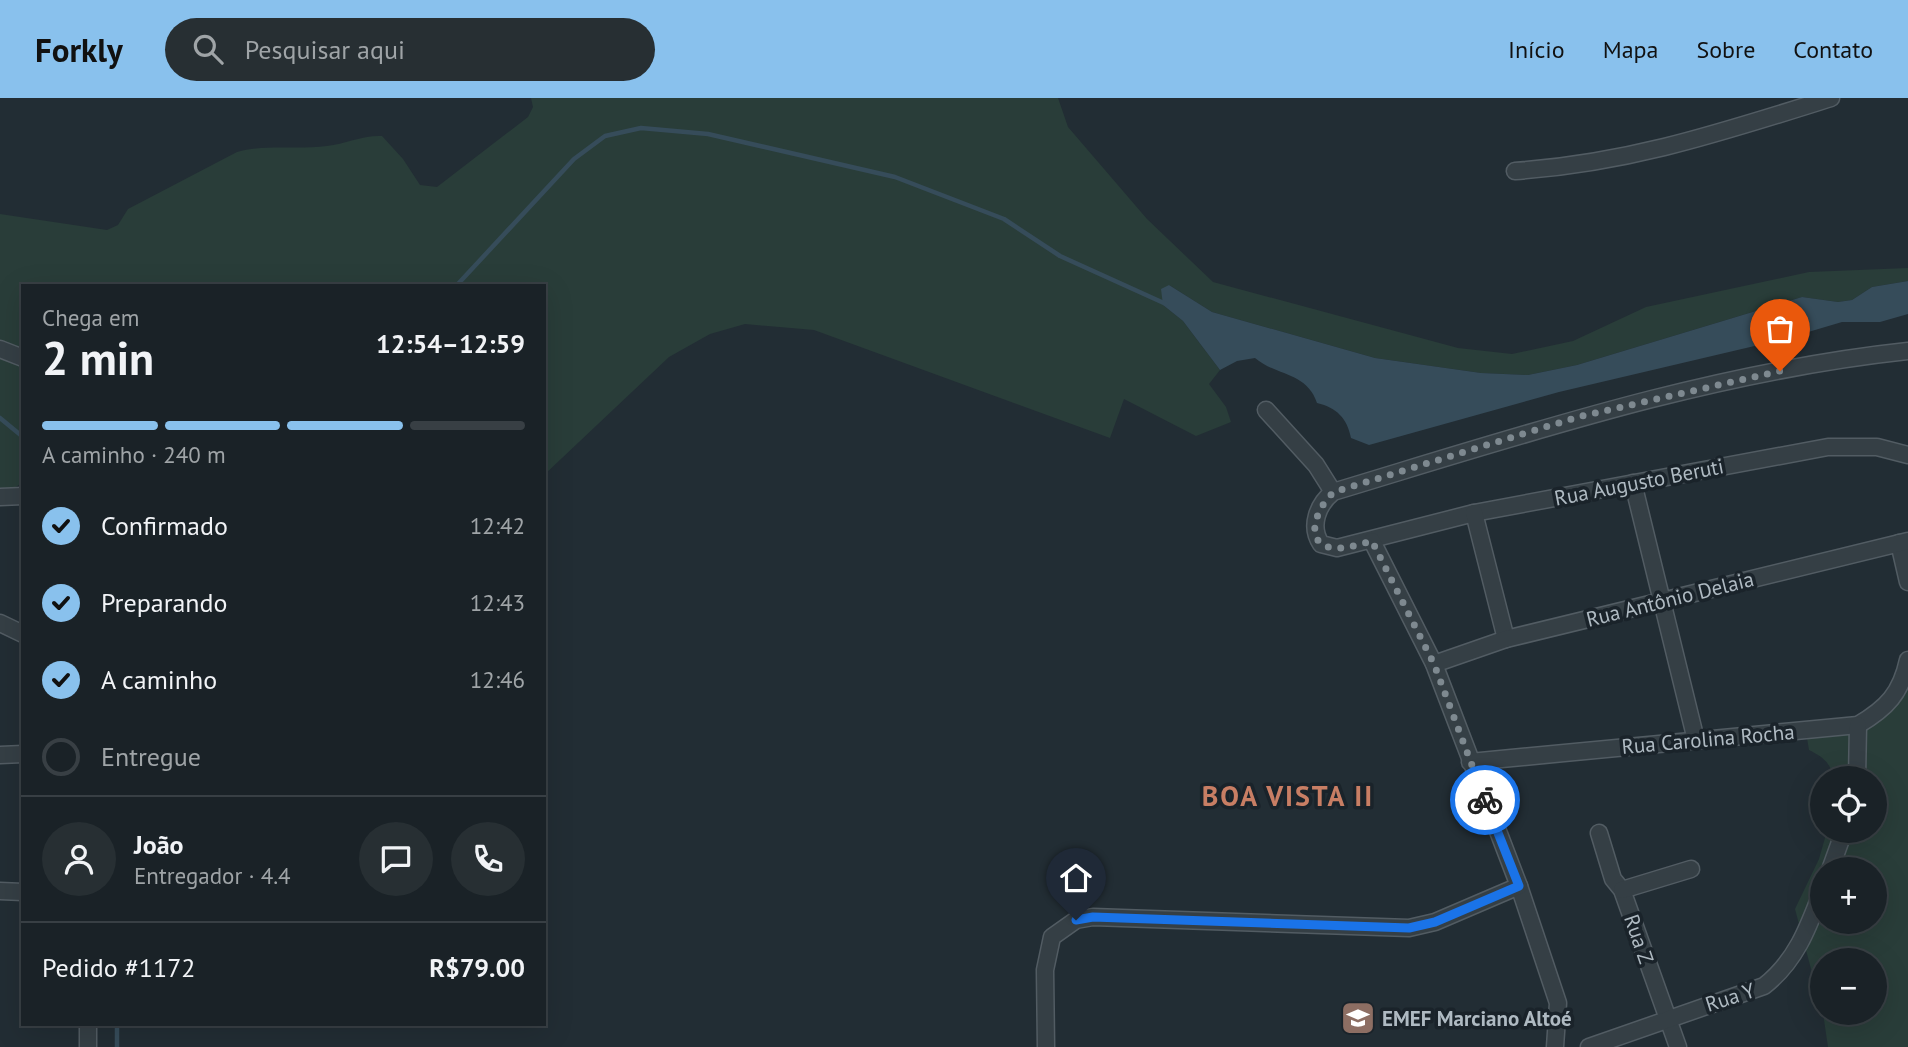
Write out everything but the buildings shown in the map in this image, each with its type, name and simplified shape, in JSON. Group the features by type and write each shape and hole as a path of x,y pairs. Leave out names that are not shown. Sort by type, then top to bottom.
{"street":[{"path":"1515,171 1578,167 1623,159 1689,142 1831,98"},
{"path":"0,349 21,357"},
{"path":"1266,410 1316,465 1334,492 1602,411 1833,359 1908,351"},
{"name":"Rua Augusto Beruti","path":"1334,492 1325,499 1315,522 1321,544 1337,548 1474,513 1828,447 1877,447 1908,454"},
{"path":"1633,483 1696,740"},
{"path":"0,497 21,496"},
{"path":"1474,513 1506,639"},
{"path":"1372,541 1434,664 1519,886 1558,1003 1555,1047"},
{"path":"1903,542 1908,582"},
{"name":"Rua Antônio Delaia","path":"1434,664 1506,639 1903,542"},
{"path":"0,623 21,633"},
{"name":"Rua Carolina Rocha","path":"1470,762 1858,725 1890,704 1905,675 1908,660"},
{"path":"1857,766 1858,725"},
{"path":"0,755 21,754"},
{"name":"Rua Z","path":"1599,833 1613,879 1622,890 1665,1018 1678,1047"},
{"path":"1622,890 1690,869"},
{"path":"1046,1047 1045,970 1052,937 1076,920 1093,917 1409,928 1435,922 1519,886"},
{"path":"0,891 21,891"},
{"name":"Rua Y","path":"1589,1047 1665,1018 1763,986 1782,971 1798,947 1810,919"},
{"path":"88,1026 88,1047"}],"green space":[{"path":"531,98 1058,98 1068,127 1147,219 1213,282 1458,348 1512,354 1573,341 1646,307 1809,272 1908,268 1908,281 1872,287 1852,300 1838,302 1802,297 1577,365 1528,375 1481,373 1375,358 1212,312 1169,285 1163,305 1183,321 1220,370 1209,384 1226,407 1231,422 1196,436 1124,399 1110,438 814,330 745,324 710,334 669,357 546,473 546,284 21,284 21,483 13,489 0,490 0,214 107,230 118,225 128,209 237,152 259,148 327,146 375,136 382,136 403,159 420,185 437,187 528,117 533,107"},
{"path":"1908,682 1908,1047 1828,1047 1825,1025 1887,1025 1887,948 1810,948 1810,965 1795,909 1810,878 1810,934 1887,934 1887,857 1820,857 1824,843 1887,843 1887,766 1829,766 1809,750 1807,738 1812,732 1876,719 1894,707 1897,696"}],"water":[{"path":"1908,281 1908,314 1880,322 1842,322 1788,338 1559,392 1369,445 1351,438 1340,415 1317,403 1306,385 1299,380 1255,358 1237,361 1220,370 1183,321 1163,305 1161,289 1169,285 1212,312 1375,358 1481,373 1528,375 1577,365 1802,297 1838,302 1852,300 1872,287"}],"waterway":[{"path":"458,284 574,159 605,136 641,128 708,134 895,177 1004,219 1060,256 1166,304"},
{"path":"0,418 21,435"},
{"path":"117,1026 117,1047"}],"way so far":[{"path":"1485,800 1434,664 1372,541 1329,548 1317,538 1315,522 1325,499 1334,492 1530,430 1780,371"}],"place":[{"name":"EMEF Marciano Altoé","path":"1358,1018"}],"district":[{"name":"BOA VISTA II","path":"1288,795"}],"route":[{"path":"1076,920 1093,917 1409,928 1435,922 1519,886 1485,800"}]}
